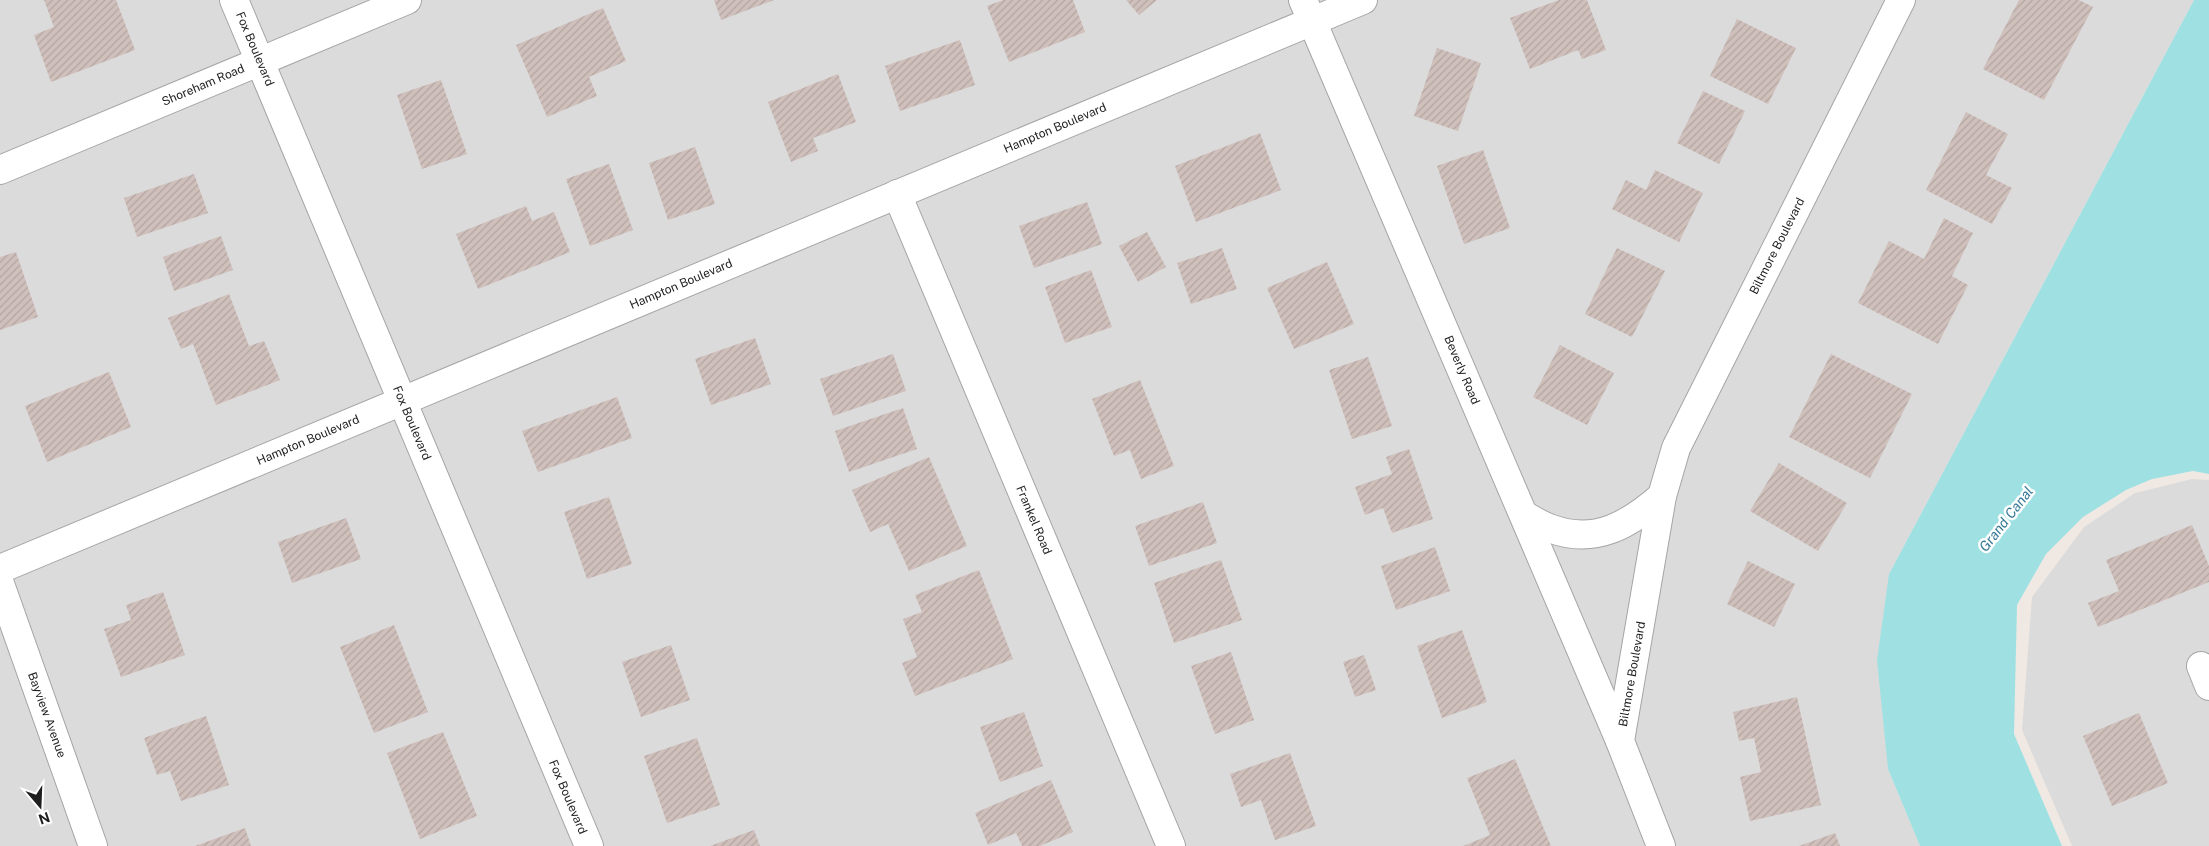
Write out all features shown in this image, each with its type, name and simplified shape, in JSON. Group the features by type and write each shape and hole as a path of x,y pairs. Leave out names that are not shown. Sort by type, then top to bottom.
{"street":[{"name":"Fox Boulevard","path":"234,0 589,846"},
{"name":"Shoreham Road","path":"0,170 407,0"},
{"name":"Hampton Boulevard","path":"0,569 897,194 1307,10 1363,0"},
{"name":"Biltmore Boulevard","path":"1660,846 1620,740 1662,496 1676,448 1900,0"},
{"name":"Beverly Road","path":"1307,10 1620,740"},
{"name":"Frankel Road","path":"897,194 1171,846"},
{"path":"1524,515 1551,529 1567,534 1602,532 1616,528 1639,516 1662,496"},
{"name":"Bayview Avenue","path":"0,584 93,846"}],"shaded area":[{"path":"0,0 2194,0 1889,574 1888,769 1920,846 0,846"},
{"path":"2192,479 2209,480 2209,846 2072,846 2022,730 2032,597 2084,527 2135,493"}],"water":[{"name":"Grand Canal","path":"2194,0 2209,0 2209,474 2193,471 2152,479 2126,490 2083,517 2046,554 2017,605 2014,734 2062,846 1920,846 1888,769 1877,660 1889,574"}],"building":[{"path":"44,0 116,0 135,50 51,82 34,35 54,27"},
{"path":"714,0 774,0 721,20"},
{"path":"1003,0 1073,0 1085,32 1009,62 987,6"},
{"path":"1126,0 1157,0 1139,15"},
{"path":"1559,0 1587,0 1606,50 1582,59 1578,50 1530,69 1510,18"},
{"path":"2019,0 2079,0 2093,7 2044,100 1983,69"},
{"path":"603,8 626,61 589,77 597,96 547,117 516,45"},
{"path":"1737,19 1796,48 1768,104 1710,76"},
{"path":"960,40 975,85 900,111 885,66"},
{"path":"1437,48 1481,63 1458,131 1414,116"},
{"path":"838,74 856,122 813,138 818,151 791,162 768,102"},
{"path":"441,80 467,154 422,169 397,95"},
{"path":"1703,91 1745,111 1719,164 1677,143"},
{"path":"1966,112 2008,134 1986,175 2012,188 1992,224 1926,190"},
{"path":"1260,133 1281,190 1196,222 1175,166"},
{"path":"695,147 715,204 668,220 649,163"},
{"path":"1483,150 1510,228 1464,244 1437,166"},
{"path":"609,164 633,230 590,246 566,179"},
{"path":"1655,170 1703,193 1679,242 1612,209 1626,180 1646,190"},
{"path":"194,174 208,213 137,237 124,198"},
{"path":"1087,202 1102,244 1034,268 1019,226"},
{"path":"526,206 532,221 554,212 570,252 478,289 456,234"},
{"path":"1944,218 1973,233 1952,276 1968,285 1938,344 1858,303 1889,241 1924,259"},
{"path":"1147,232 1166,267 1138,282 1119,246"},
{"path":"221,236 233,270 174,291 163,257"},
{"path":"1222,248 1237,289 1191,304 1177,263"},
{"path":"1617,248 1665,271 1632,337 1585,314"},
{"path":"16,252 38,317 0,330 0,257"},
{"path":"1327,262 1354,324 1294,349 1267,288"},
{"path":"1091,270 1112,327 1065,343 1045,287"},
{"path":"229,294 249,346 264,341 280,380 216,405 193,344 181,349 168,318"},
{"path":"755,338 771,384 711,405 695,359"},
{"path":"1560,345 1614,373 1587,425 1533,397"},
{"path":"893,354 906,391 833,416 820,379"},
{"path":"1831,354 1912,394 1870,478 1789,437"},
{"path":"1368,357 1392,426 1352,439 1329,370"},
{"path":"109,372 131,427 47,462 25,406"},
{"path":"1140,380 1174,466 1141,479 1130,450 1114,456 1092,399"},
{"path":"617,397 632,438 538,472 522,431"},
{"path":"903,408 917,449 849,472 835,431"},
{"path":"1409,449 1433,519 1392,533 1383,508 1365,515 1355,487 1392,474 1386,457"},
{"path":"929,457 967,546 909,571 888,524 870,532 852,490"},
{"path":"1779,463 1847,503 1818,551 1750,511"},
{"path":"609,497 632,564 587,579 564,512"},
{"path":"1203,502 1217,543 1149,566 1135,526"},
{"path":"346,518 361,559 292,583 278,542"},
{"path":"2192,525 2209,566 2209,582 2098,627 2088,603 2119,591 2106,560"},
{"path":"1435,547 1450,591 1396,610 1381,566"},
{"path":"1221,560 1242,620 1174,643 1154,583"},
{"path":"1748,561 1795,584 1774,627 1727,604"},
{"path":"979,570 1013,659 915,696 902,663 917,657 903,619 922,612 915,595"},
{"path":"163,592 185,655 121,677 104,629 131,620 126,605"},
{"path":"394,625 428,712 374,733 340,647"},
{"path":"1462,630 1487,702 1442,718 1417,646"},
{"path":"671,645 690,700 641,717 622,662"},
{"path":"1231,652 1254,720 1215,734 1191,666"},
{"path":"1364,655 1376,690 1355,697 1343,662"},
{"path":"1797,697 1821,805 1750,821 1740,777 1761,772 1754,738 1739,741 1733,712"},
{"path":"1024,712 1043,766 1000,782 980,727"},
{"path":"2139,713 2168,783 2112,806 2083,736"},
{"path":"206,716 229,785 181,801 170,771 157,775 144,738"},
{"path":"443,732 477,816 420,839 387,753"},
{"path":"697,738 720,805 667,823 644,756"},
{"path":"1290,753 1316,826 1275,840 1261,800 1241,807 1230,774"},
{"path":"1515,759 1551,846 1463,846 1490,835 1467,778"},
{"path":"1051,780 1073,832 1040,846 1022,846 1016,833 988,845 975,813"},
{"path":"245,828 251,846 195,846"},
{"path":"754,830 760,846 710,846"},
{"path":"1835,833 1840,846 1799,846"}]}
